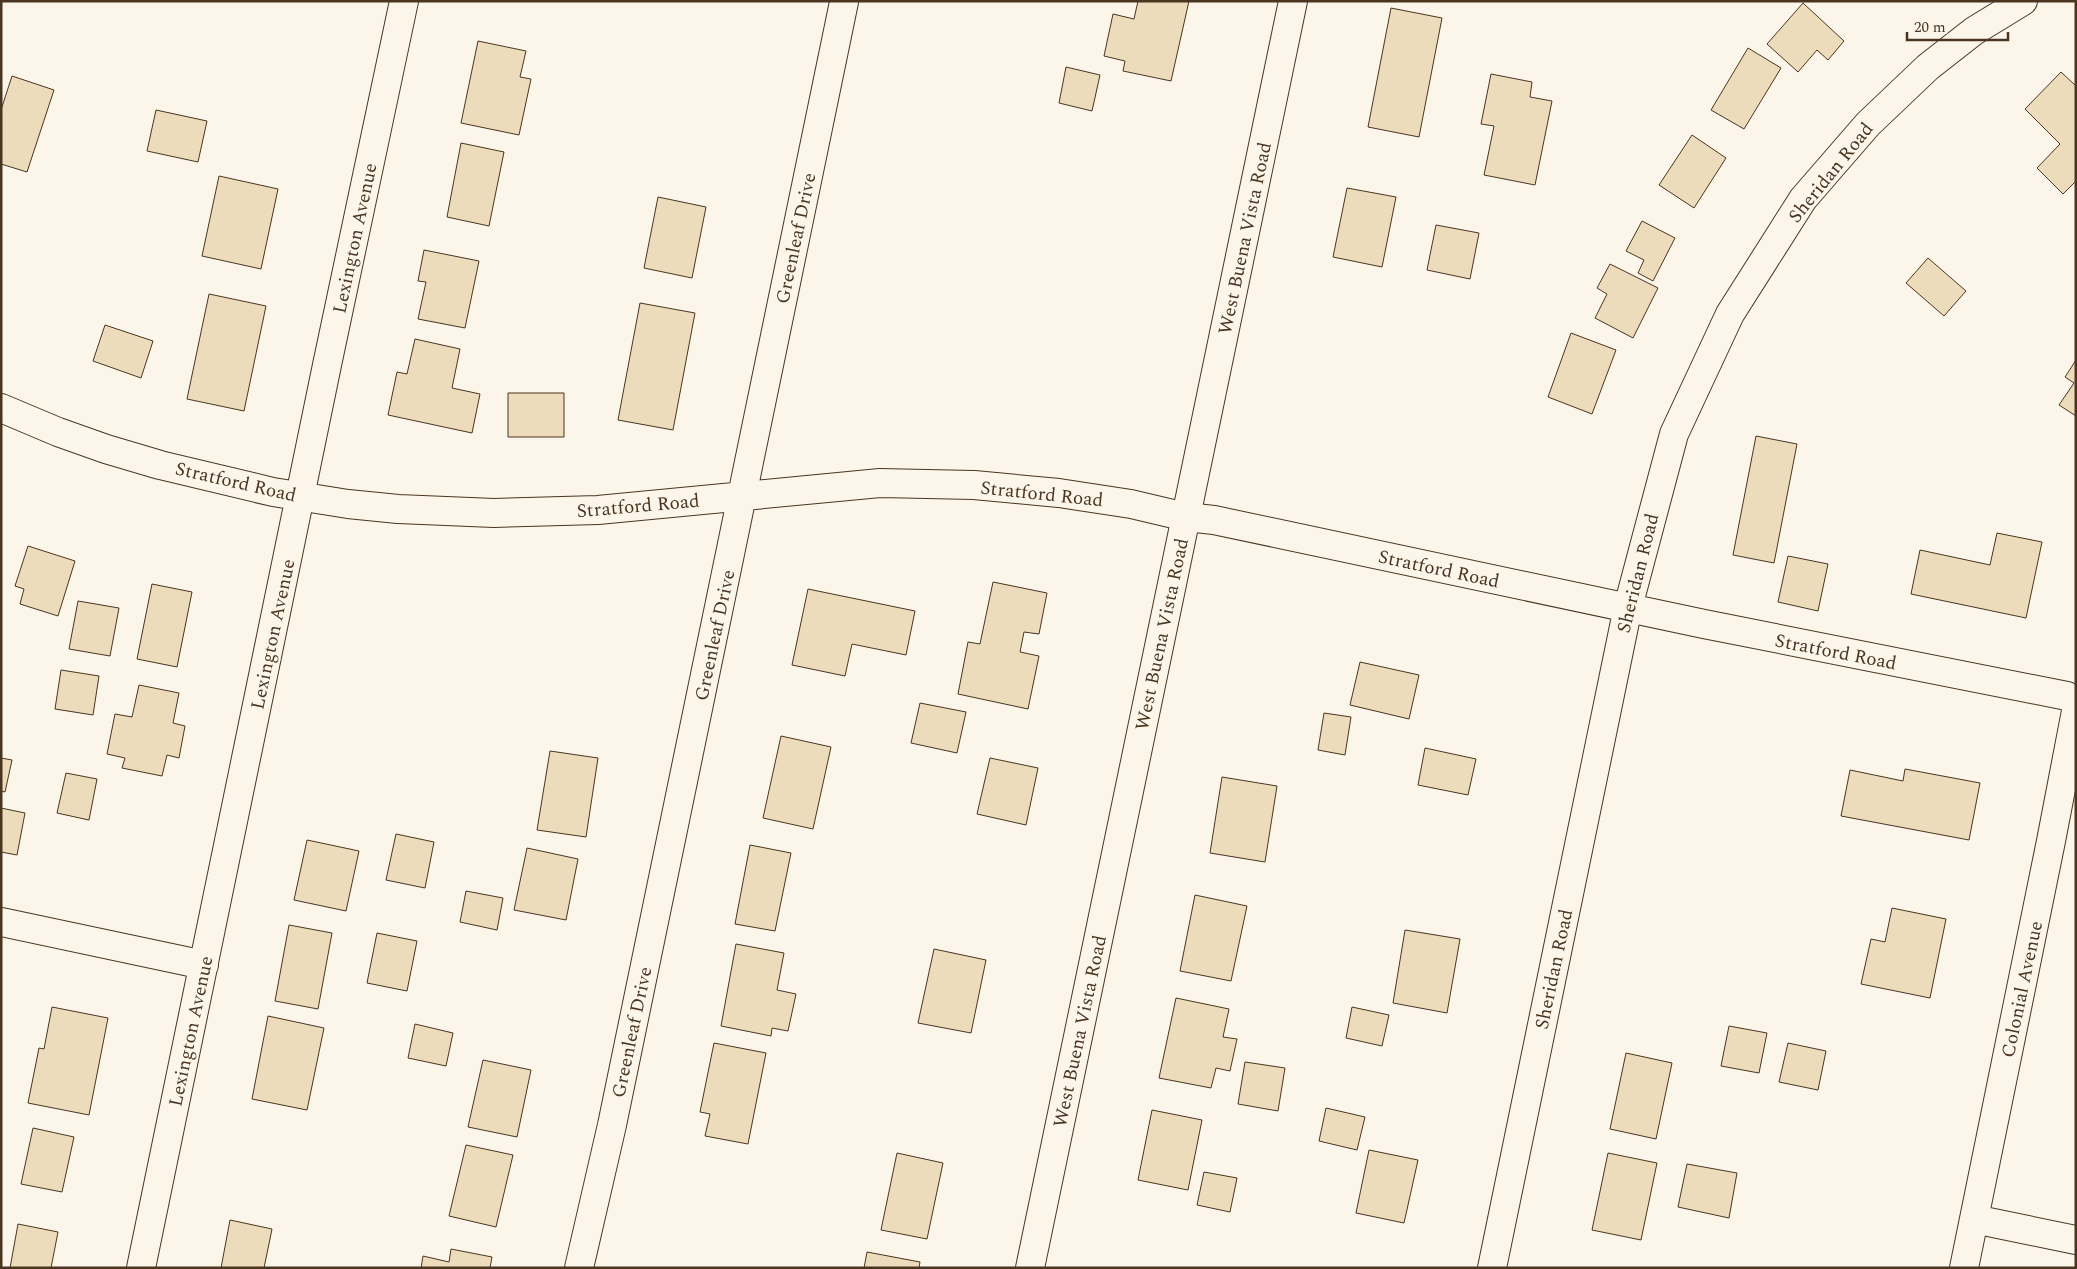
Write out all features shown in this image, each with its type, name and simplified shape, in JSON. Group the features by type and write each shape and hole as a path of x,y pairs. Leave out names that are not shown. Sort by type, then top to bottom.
{"street":[{"name":"Lexington Avenue","path":"141,1268 404,1"},
{"name":"West Buena Vista Road","path":"1030,1268 1293,1"},
{"name":"Sheridan Road","path":"1492,1268 1628,607 1674,434 1730,314 1803,199 1868,124 1928,67 1974,31 2023,1"},
{"name":"Greenleaf Drive","path":"579,1268 614,1115 844,2"},
{"name":"Stratford Road","path":"1,408 58,432 106,449 208,476 301,496 348,504 398,509 494,513 598,510 880,483 974,485 1059,493 1131,504 1186,517 1214,520 1704,624 2067,696 2076,703"},
{"name":"Colonial Avenue","path":"1964,1268 2076,711"},
{"path":"1,922 204,965"},
{"path":"1974,1219 2076,1240"}],"building":[{"path":"1138,1 1189,1 1171,81 1123,71 1125,61 1104,56 1113,14 1134,19"},
{"path":"1803,3 1844,41 1828,60 1817,50 1798,72 1767,44"},
{"path":"1391,8 1442,18 1419,137 1368,127"},
{"path":"478,41 526,51 520,77 531,79 519,135 461,123"},
{"path":"1748,48 1781,68 1744,129 1711,110"},
{"path":"1066,67 1100,75 1092,111 1059,103"},
{"path":"2061,72 2076,86 2076,181 2063,194 2037,168 2060,144 2025,109"},
{"path":"1491,74 1532,82 1530,97 1552,101 1535,185 1484,175 1494,126 1481,124"},
{"path":"12,76 54,90 27,172 1,164 1,110"},
{"path":"156,110 207,121 198,162 147,151"},
{"path":"1692,135 1726,158 1694,208 1659,185"},
{"path":"461,143 504,152 489,226 447,217"},
{"path":"219,176 278,189 261,269 202,256"},
{"path":"1347,188 1396,197 1382,267 1333,257"},
{"path":"658,197 706,207 692,278 644,268"},
{"path":"1642,221 1675,238 1653,281 1638,273 1644,260 1626,251"},
{"path":"1436,225 1479,233 1470,279 1427,270"},
{"path":"424,250 479,261 465,328 418,319 426,282 418,281"},
{"path":"1928,258 1966,291 1944,316 1906,283"},
{"path":"1610,264 1658,288 1633,338 1595,318 1607,294 1597,288"},
{"path":"209,294 266,306 244,411 187,399"},
{"path":"640,303 695,313 673,430 618,420"},
{"path":"105,325 153,341 141,378 93,361"},
{"path":"1571,333 1616,350 1592,414 1548,397"},
{"path":"415,339 460,349 452,388 480,394 472,433 388,415 397,372 407,374"},
{"path":"2076,360 2076,416 2059,405 2074,383 2065,377"},
{"path":"508,393 564,393 564,437 508,437"},
{"path":"1756,436 1797,444 1774,563 1733,555"},
{"path":"1997,533 2042,542 2026,618 1911,594 1920,550 1990,565"},
{"path":"28,546 75,561 58,616 20,604 24,589 15,586"},
{"path":"1788,556 1828,564 1818,611 1778,602"},
{"path":"993,582 1047,593 1039,634 1024,632 1020,652 1039,656 1028,709 958,694 968,642 980,644"},
{"path":"152,584 192,592 177,667 137,659"},
{"path":"808,589 915,611 906,655 852,644 845,676 792,665"},
{"path":"78,601 119,608 110,656 69,649"},
{"path":"1360,662 1419,675 1409,719 1350,705"},
{"path":"61,670 99,676 93,715 55,709"},
{"path":"139,685 179,693 173,723 185,726 179,758 167,755 162,776 122,768 125,758 107,754 115,714 132,717"},
{"path":"920,703 966,712 957,753 911,743"},
{"path":"1324,713 1351,717 1345,755 1318,750"},
{"path":"781,736 831,747 813,829 763,818"},
{"path":"1425,748 1476,759 1468,795 1418,785"},
{"path":"550,751 598,758 586,837 537,830"},
{"path":"1,758 12,760 5,792 1,791"},
{"path":"990,758 1038,768 1026,825 977,814"},
{"path":"1905,769 1980,783 1969,840 1841,816 1850,770 1903,781"},
{"path":"66,773 97,779 89,820 57,813"},
{"path":"1222,777 1277,786 1265,862 1210,853"},
{"path":"1,808 25,813 17,855 1,852"},
{"path":"396,834 434,842 425,888 386,880"},
{"path":"307,840 359,851 346,911 294,900"},
{"path":"750,845 791,853 775,931 735,924"},
{"path":"527,848 578,859 566,920 514,910"},
{"path":"466,891 503,898 497,930 460,922"},
{"path":"1195,895 1247,906 1231,981 1180,971"},
{"path":"1892,908 1946,919 1930,998 1861,984 1871,939 1885,942"},
{"path":"289,925 332,933 318,1009 275,1001"},
{"path":"1405,930 1460,939 1447,1013 1393,1003"},
{"path":"377,933 417,941 407,991 367,983"},
{"path":"736,944 784,953 777,990 796,994 788,1031 772,1028 771,1036 721,1026"},
{"path":"934,949 986,960 971,1033 918,1023"},
{"path":"1176,998 1229,1009 1223,1037 1237,1039 1230,1071 1216,1068 1211,1088 1159,1078"},
{"path":"52,1007 108,1018 89,1115 28,1103 39,1048 44,1049"},
{"path":"1352,1007 1389,1015 1382,1046 1346,1038"},
{"path":"268,1016 324,1028 307,1110 252,1099"},
{"path":"415,1024 453,1033 446,1066 408,1058"},
{"path":"1729,1026 1767,1033 1759,1073 1721,1066"},
{"path":"714,1043 766,1053 748,1144 705,1136 710,1114 700,1112"},
{"path":"1788,1043 1826,1051 1818,1090 1779,1082"},
{"path":"1626,1053 1672,1063 1656,1139 1610,1129"},
{"path":"483,1060 531,1070 517,1137 468,1127"},
{"path":"1245,1062 1285,1068 1278,1111 1238,1104"},
{"path":"1326,1108 1365,1117 1357,1150 1319,1141"},
{"path":"1152,1110 1202,1120 1188,1190 1138,1180"},
{"path":"33,1128 74,1137 62,1192 21,1184"},
{"path":"466,1145 513,1155 496,1227 449,1216"},
{"path":"1369,1150 1418,1160 1404,1223 1356,1213"},
{"path":"897,1153 943,1163 927,1239 881,1230"},
{"path":"1608,1153 1657,1163 1641,1240 1592,1230"},
{"path":"1687,1164 1737,1173 1729,1218 1678,1207"},
{"path":"1204,1172 1237,1178 1230,1212 1197,1205"},
{"path":"230,1220 272,1229 264,1268 221,1268"},
{"path":"18,1224 58,1232 51,1268 10,1268"},
{"path":"451,1249 492,1257 490,1268 421,1268 423,1256 449,1262"},
{"path":"867,1252 920,1262 919,1268 864,1268"}]}
